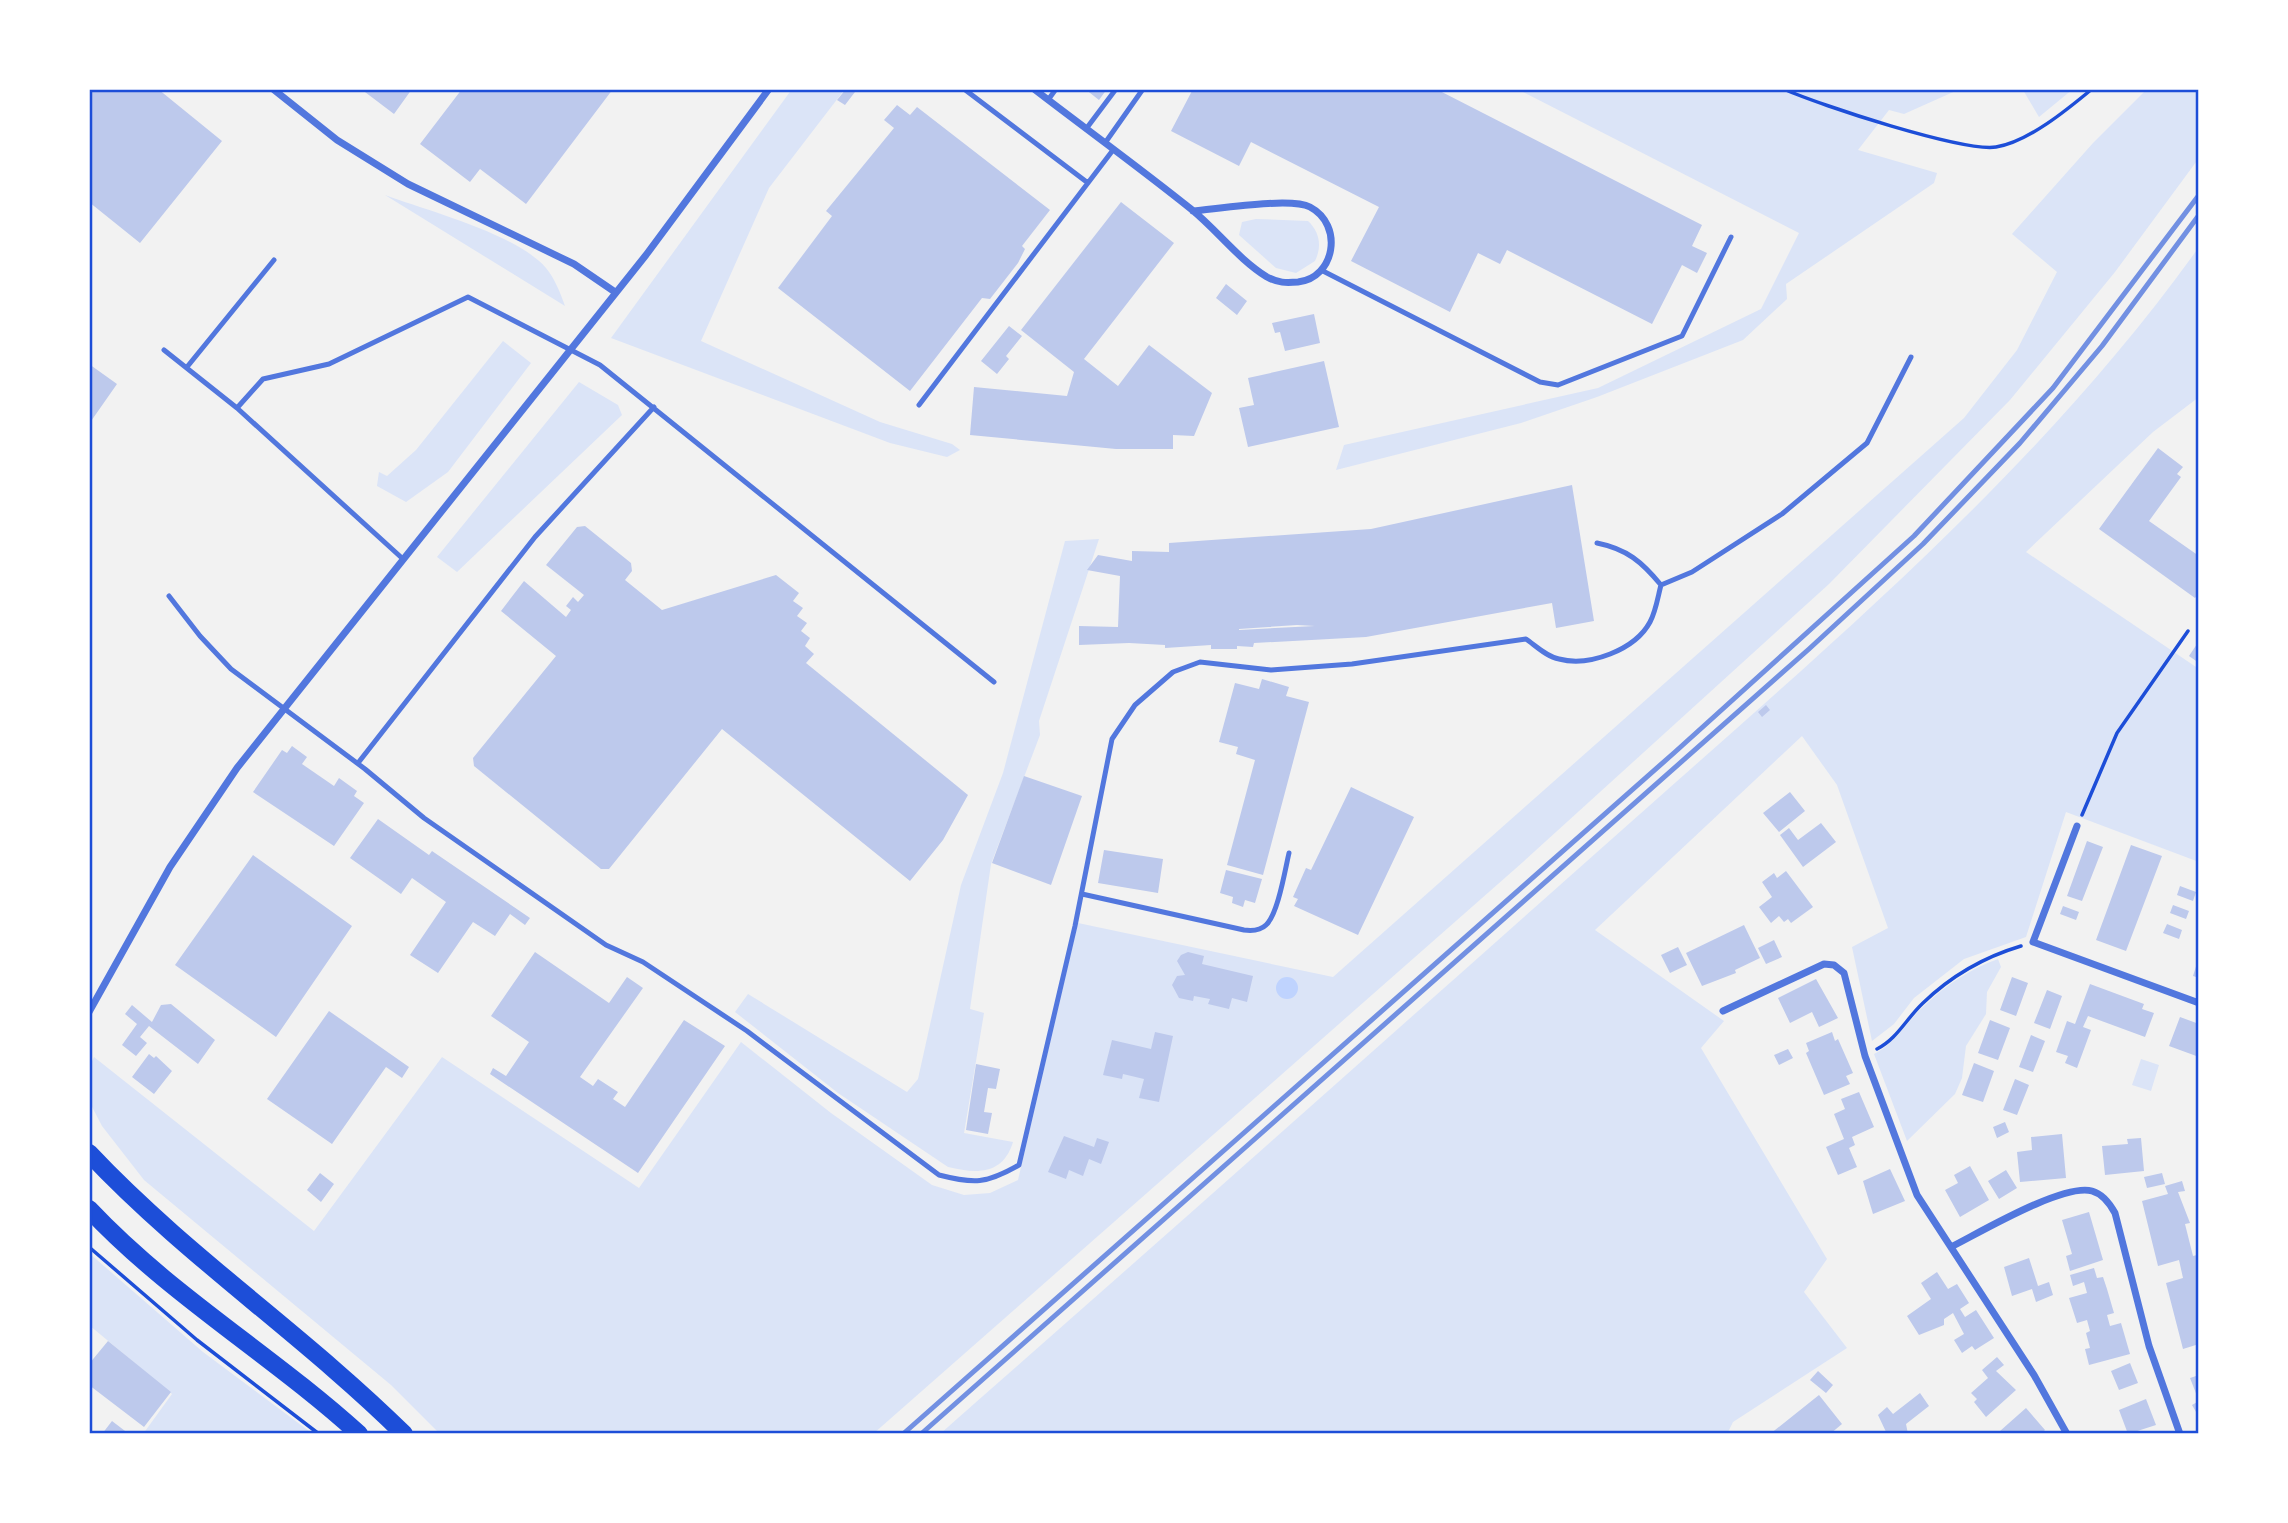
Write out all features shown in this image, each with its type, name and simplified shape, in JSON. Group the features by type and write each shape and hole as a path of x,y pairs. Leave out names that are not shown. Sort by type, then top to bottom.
{"main road":[{"path":"89,1153 174,1236 321,1357 404,1434"},
{"path":"89,1209 176,1289 298,1382 359,1434"}],"street":[{"path":"273,89 337,140 408,184 574,264 615,292"},
{"path":"89,1012 170,867 220,792 283,707 674,220 769,89"},
{"path":"1034,89 1193,211 1233,250 1274,280 1282,283 1308,281 1321,270 1332,253 1331,234 1327,224 1310,207 1274,204 1193,211"},
{"path":"2077,826 2033,942 2199,1003"},
{"path":"1723,1011 1824,964 1834,965 1844,973 1865,1056 1917,1195 2034,1375 2067,1434"},
{"path":"1951,1247 2011,1216 2060,1196 2082,1190 2102,1196 2115,1213 2149,1346 2180,1434"}],"lane":[{"path":"964,89 1088,183"},
{"path":"1048,100 1056,89"},
{"path":"1086,129 1116,89"},
{"path":"1105,143 1143,89"},
{"path":"919,405 1113,150"},
{"path":"1321,270 1540,382 1558,385 1682,336 1731,237"},
{"path":"187,367 274,260"},
{"path":"237,408 263,379 329,363 468,297 600,365 993,682"},
{"path":"164,350 237,408 403,559"},
{"path":"1661,585 1692,572 1782,514 1867,443 1911,357"},
{"path":"358,763 535,537 654,407"},
{"path":"1597,543 1622,548 1642,563 1661,585"},
{"path":"169,596 200,636 231,669 358,763 424,818 606,945 643,962 747,1031 939,1175 974,1184 999,1177 1019,1166 1041,1081 1082,894 1112,739 1135,705 1173,672 1200,662 1271,670 1352,664 1526,639 1556,659 1576,662 1603,656 1635,641 1650,621 1661,585"},
{"path":"1082,894 1256,931 1266,925 1272,915 1289,853"}],"path":[{"path":"1784,89 1813,102 1934,136 1996,147 2016,140 2066,110 2092,89"},
{"path":"2077,826 2117,733 2188,631"},
{"path":"1865,1056 1889,1043 1922,1003 1970,966 2033,942"},
{"path":"89,1247 197,1340 319,1434"}],"shaded area":[{"path":"792,89 845,89 769,188 701,341 880,422 952,444 960,450 947,457 890,443 611,338"},
{"path":"1517,89 1960,89 1904,114 1889,110 1858,150 1937,173 1934,183 1786,284 1787,299 1743,340 1597,397 1521,423 1336,470 1344,445 1598,388 1761,309 1799,233"},
{"path":"2018,89 2073,89 2039,117 2023,90"},
{"path":"2147,89 2199,89 2199,158 2115,272 2010,400 1829,584 1523,862 873,1434 440,1434 391,1385 144,1180 102,1126 89,1101 89,1067 94,1057 314,1231 442,1057 639,1188 741,1042 831,1113 932,1185 964,1195 990,1193 1018,1180 1078,923 1333,977 1964,418 2017,350 2057,272 2012,234 2093,143"},
{"path":"385,195 471,225 515,244 546,268 555,281 565,306"},
{"path":"1256,219 1308,221 1319,240 1315,261 1296,273 1276,268 1239,235 1242,222"},
{"path":"2199,247 2199,397 2153,432 2026,552 2199,669 2199,862 2066,812 2026,937 1964,959 1914,998 1894,1024 1872,1041 1852,947 1888,928 1837,785 1802,736 1595,930 1724,1021 1701,1048 1827,1259 1804,1292 1847,1348 1733,1422 1727,1434 940,1434 1782,688 1932,550 2072,404 2138,328"},
{"path":"503,341 531,363 448,472 406,502 377,486 379,472 387,476 416,450"},
{"path":"579,382 618,405 622,415 457,572 437,557"},
{"path":"1099,539 1039,721 1040,735 991,864 970,1009 984,1013 964,1133 1013,1142 1003,1161 988,1170 969,1171 948,1167 838,1093 735,1012 748,994 907,1092 918,1079 961,885 1003,773 1065,541"},
{"path":"1998,959 2001,967 1987,992 1986,1014 1966,1046 1962,1078 1955,1094 1907,1141 1874,1054 1889,1044 1941,991 1959,978"},
{"path":"2141,1059 2159,1065 2151,1091 2132,1085"},
{"path":"89,1253 203,1352 313,1434 143,1434 172,1394 89,1325"}],"water":[{"path":"1287,977 1295,980 1298,988 1295,996 1287,999 1279,996 1276,988 1279,980"}],"building":[{"path":"89,89 158,89 222,141 140,243 89,202"},
{"path":"361,89 412,89 394,114"},
{"path":"462,89 613,89 526,204 480,169 470,182 420,144"},
{"path":"846,89 855,92 845,105 837,100"},
{"path":"1085,89 1107,89 1099,100"},
{"path":"1193,89 1436,89 1702,225 1692,246 1707,253 1697,273 1682,265 1652,324 1507,250 1500,264 1478,253 1450,312 1351,261 1379,207 1251,142 1239,166 1171,131"},
{"path":"897,105 910,115 917,107 1050,210 1022,246 1025,249 1018,263 990,299 982,298 910,391 778,288 832,216 826,211 894,128 884,120"},
{"path":"1121,202 1174,243 1084,359 1118,386 1149,345 1212,393 1194,436 1173,435 1173,449 1116,449 970,435 974,387 1067,396 1074,372 1021,330"},
{"path":"1226,284 1247,301 1237,315 1216,298"},
{"path":"1314,314 1320,343 1285,351 1280,332 1275,333 1272,323"},
{"path":"1009,326 1022,336 1006,356 1009,359 997,374 981,361"},
{"path":"1324,361 1339,427 1248,447 1239,408 1254,405 1248,378"},
{"path":"89,364 117,384 89,424"},
{"path":"2158,448 2183,467 2177,474 2181,477 2149,521 2199,556 2199,593 2195,598 2099,529"},
{"path":"1572,485 1594,621 1556,628 1552,603 1366,637 1254,643 1253,647 1237,646 1237,649 1211,649 1211,645 1165,648 1165,645 1129,643 1079,645 1079,626 1118,627 1120,576 1087,570 1098,555 1132,561 1132,551 1169,552 1169,543 1371,529","holes":["1297,625 1315,626 1239,630"]},
{"path":"585,526 631,563 632,571 625,580 662,610 776,575 799,593 793,601 803,608 797,616 807,623 801,631 810,638 805,646 814,654 806,663 968,795 943,840 910,881 722,729 609,869 601,869 474,766 473,758 556,656 501,611 524,581 566,617 571,610 566,606 573,597 578,602 584,595 546,565 577,527"},
{"path":"2199,641 2199,663 2189,656"},
{"path":"1262,679 1289,687 1286,696 1309,702 1263,875 1227,865 1255,760 1236,754 1238,747 1219,742 1235,683 1259,689"},
{"path":"1766,705 1770,710 1762,717 1758,712"},
{"path":"292,746 307,757 302,764 334,786 339,778 357,791 354,796 364,803 334,846 253,792 282,750 287,753"},
{"path":"1024,776 1082,796 1051,885 992,863"},
{"path":"1351,787 1414,817 1358,935 1294,906 1298,899 1293,897 1306,868 1311,870"},
{"path":"1790,792 1805,811 1779,832 1763,813"},
{"path":"378,819 429,855 432,851 530,918 525,925 510,914 495,936 473,922 438,973 410,955 446,902 412,878 401,894 350,858"},
{"path":"1821,823 1836,842 1803,867 1780,835 1789,828 1798,840"},
{"path":"2087,841 2103,847 2082,901 2067,896"},
{"path":"2131,845 2162,856 2126,951 2096,940"},
{"path":"1104,850 1163,859 1158,893 1098,883"},
{"path":"253,855 352,926 276,1037 175,965"},
{"path":"1226,870 1262,879 1255,903 1245,900 1243,907 1232,903 1233,897 1220,893"},
{"path":"1786,871 1813,907 1791,923 1788,919 1784,922 1779,916 1771,923 1759,907 1772,897 1762,882 1774,873 1777,878"},
{"path":"2180,886 2196,892 2193,901 2177,895"},
{"path":"2173,905 2189,911 2186,919 2170,913"},
{"path":"2063,906 2079,912 2076,920 2060,914"},
{"path":"2167,924 2182,930 2179,939 2163,933"},
{"path":"1744,925 1760,958 1735,970 1736,973 1702,986 1686,953"},
{"path":"1774,940 1782,957 1766,964 1758,948"},
{"path":"1678,947 1687,965 1670,973 1661,955"},
{"path":"535,952 609,1003 627,977 643,988 580,1077 593,1086 598,1079 618,1092 613,1099 625,1107 684,1020 725,1046 638,1173 490,1074 493,1068 506,1076 529,1042 491,1016"},
{"path":"1188,952 1204,956 1202,964 1253,976 1247,1002 1232,998 1229,1009 1208,1004 1210,999 1194,996 1193,1001 1179,998 1172,985 1177,976 1185,975 1177,961 1181,955"},
{"path":"2199,960 2199,978 2193,976"},
{"path":"2012,977 2028,983 2016,1016 2000,1010"},
{"path":"1816,979 1838,1018 1819,1027 1812,1012 1790,1023 1778,998"},
{"path":"2090,984 2144,1004 2142,1009 2154,1013 2145,1037 2088,1016 2083,1027 2091,1030 2077,1068 2065,1063 2068,1056 2056,1052 2067,1021 2075,1024"},
{"path":"2047,990 2062,996 2050,1029 2034,1023"},
{"path":"171,1004 215,1040 198,1064 149,1026 140,1037 147,1043 136,1056 122,1045 137,1024 125,1014 132,1005 152,1022 161,1005"},
{"path":"329,1011 409,1067 402,1078 386,1067 332,1144 267,1099"},
{"path":"2180,1017 2199,1024 2199,1057 2169,1046"},
{"path":"1990,1020 2010,1028 1998,1060 1978,1053"},
{"path":"1155,1032 1173,1036 1159,1102 1139,1098 1144,1079 1123,1074 1122,1079 1103,1075 1112,1040 1151,1049"},
{"path":"1832,1032 1835,1041 1838,1039 1853,1073 1846,1076 1850,1084 1824,1095 1806,1053 1809,1051 1806,1043"},
{"path":"2031,1035 2045,1041 2033,1072 2019,1067"},
{"path":"1788,1049 1793,1058 1779,1065 1774,1055"},
{"path":"149,1054 154,1058 156,1056 172,1071 154,1094 132,1077"},
{"path":"1974,1063 1994,1071 1983,1102 1962,1095"},
{"path":"976,1064 1000,1069 996,1089 988,1088 984,1112 992,1113 988,1134 966,1130"},
{"path":"2015,1079 2029,1085 2017,1115 2003,1110"},
{"path":"1859,1092 1874,1127 1852,1137 1855,1145 1849,1148 1857,1167 1838,1175 1826,1147 1844,1139 1834,1114 1845,1109 1841,1099"},
{"path":"2005,1122 2009,1132 1997,1138 1993,1127"},
{"path":"2062,1134 2066,1178 2020,1182 2017,1152 2032,1150 2031,1137"},
{"path":"1064,1136 1094,1147 1097,1138 1109,1142 1101,1164 1089,1159 1083,1176 1069,1170 1066,1179 1048,1172"},
{"path":"2141,1138 2144,1171 2105,1175 2102,1146 2128,1144 2127,1139"},
{"path":"1970,1166 1989,1200 1960,1217 1945,1190 1958,1183 1954,1175"},
{"path":"1890,1169 1905,1201 1873,1214 1863,1181"},
{"path":"2006,1170 2017,1188 1999,1199 1988,1181"},
{"path":"320,1173 334,1184 321,1202 307,1190"},
{"path":"2162,1173 2165,1184 2147,1188 2144,1177"},
{"path":"2182,1181 2185,1191 2178,1192 2190,1223 2185,1224 2193,1256 2197,1255 2199,1261 2199,1344 2183,1349 2166,1283 2183,1278 2179,1260 2158,1266 2142,1201 2168,1194 2165,1186"},
{"path":"2089,1212 2103,1260 2070,1271 2066,1256 2072,1254 2062,1220"},
{"path":"2029,1258 2038,1286 2049,1282 2053,1295 2036,1302 2032,1289 2012,1296 2004,1267"},
{"path":"2094,1268 2097,1278 2103,1277 2114,1313 2107,1315 2110,1326 2121,1323 2130,1354 2089,1365 2085,1349 2090,1348 2086,1333 2090,1331 2087,1320 2077,1323 2069,1298 2087,1293 2084,1282 2073,1286 2070,1275"},
{"path":"1937,1272 1948,1289 1957,1284 1969,1303 1960,1309 1965,1317 1976,1310 1994,1338 1975,1350 1972,1346 1962,1353 1954,1340 1964,1334 1953,1313 1944,1319 1944,1325 1919,1335 1907,1316 1931,1299 1921,1283"},
{"path":"108,1341 171,1392 144,1427 89,1385 89,1364"},
{"path":"1997,1357 2004,1365 1996,1371 2016,1390 1986,1417 1974,1402 1977,1399 1971,1393 1988,1378 1982,1370"},
{"path":"2130,1363 2138,1383 2119,1390 2111,1371"},
{"path":"1818,1371 1833,1385 1826,1393 1810,1380"},
{"path":"2199,1375 2199,1401 2190,1378"},
{"path":"1920,1393 1929,1406 1906,1424 1908,1434 1887,1434 1878,1415 1887,1407 1893,1414"},
{"path":"1819,1395 1842,1424 1830,1434 1770,1434"},
{"path":"2146,1399 2156,1425 2128,1434 2119,1410"},
{"path":"2199,1401 2199,1417 2192,1405"},
{"path":"2026,1408 2045,1430 2041,1434 2003,1434 2000,1431"},
{"path":"112,1421 129,1434 102,1434"}],"railway":[{"path":"903,1434 1675,752 1914,536 2053,388 2199,195"},
{"path":"921,1434 1809,649 1923,544 2020,443 2102,346 2199,215"}]}
